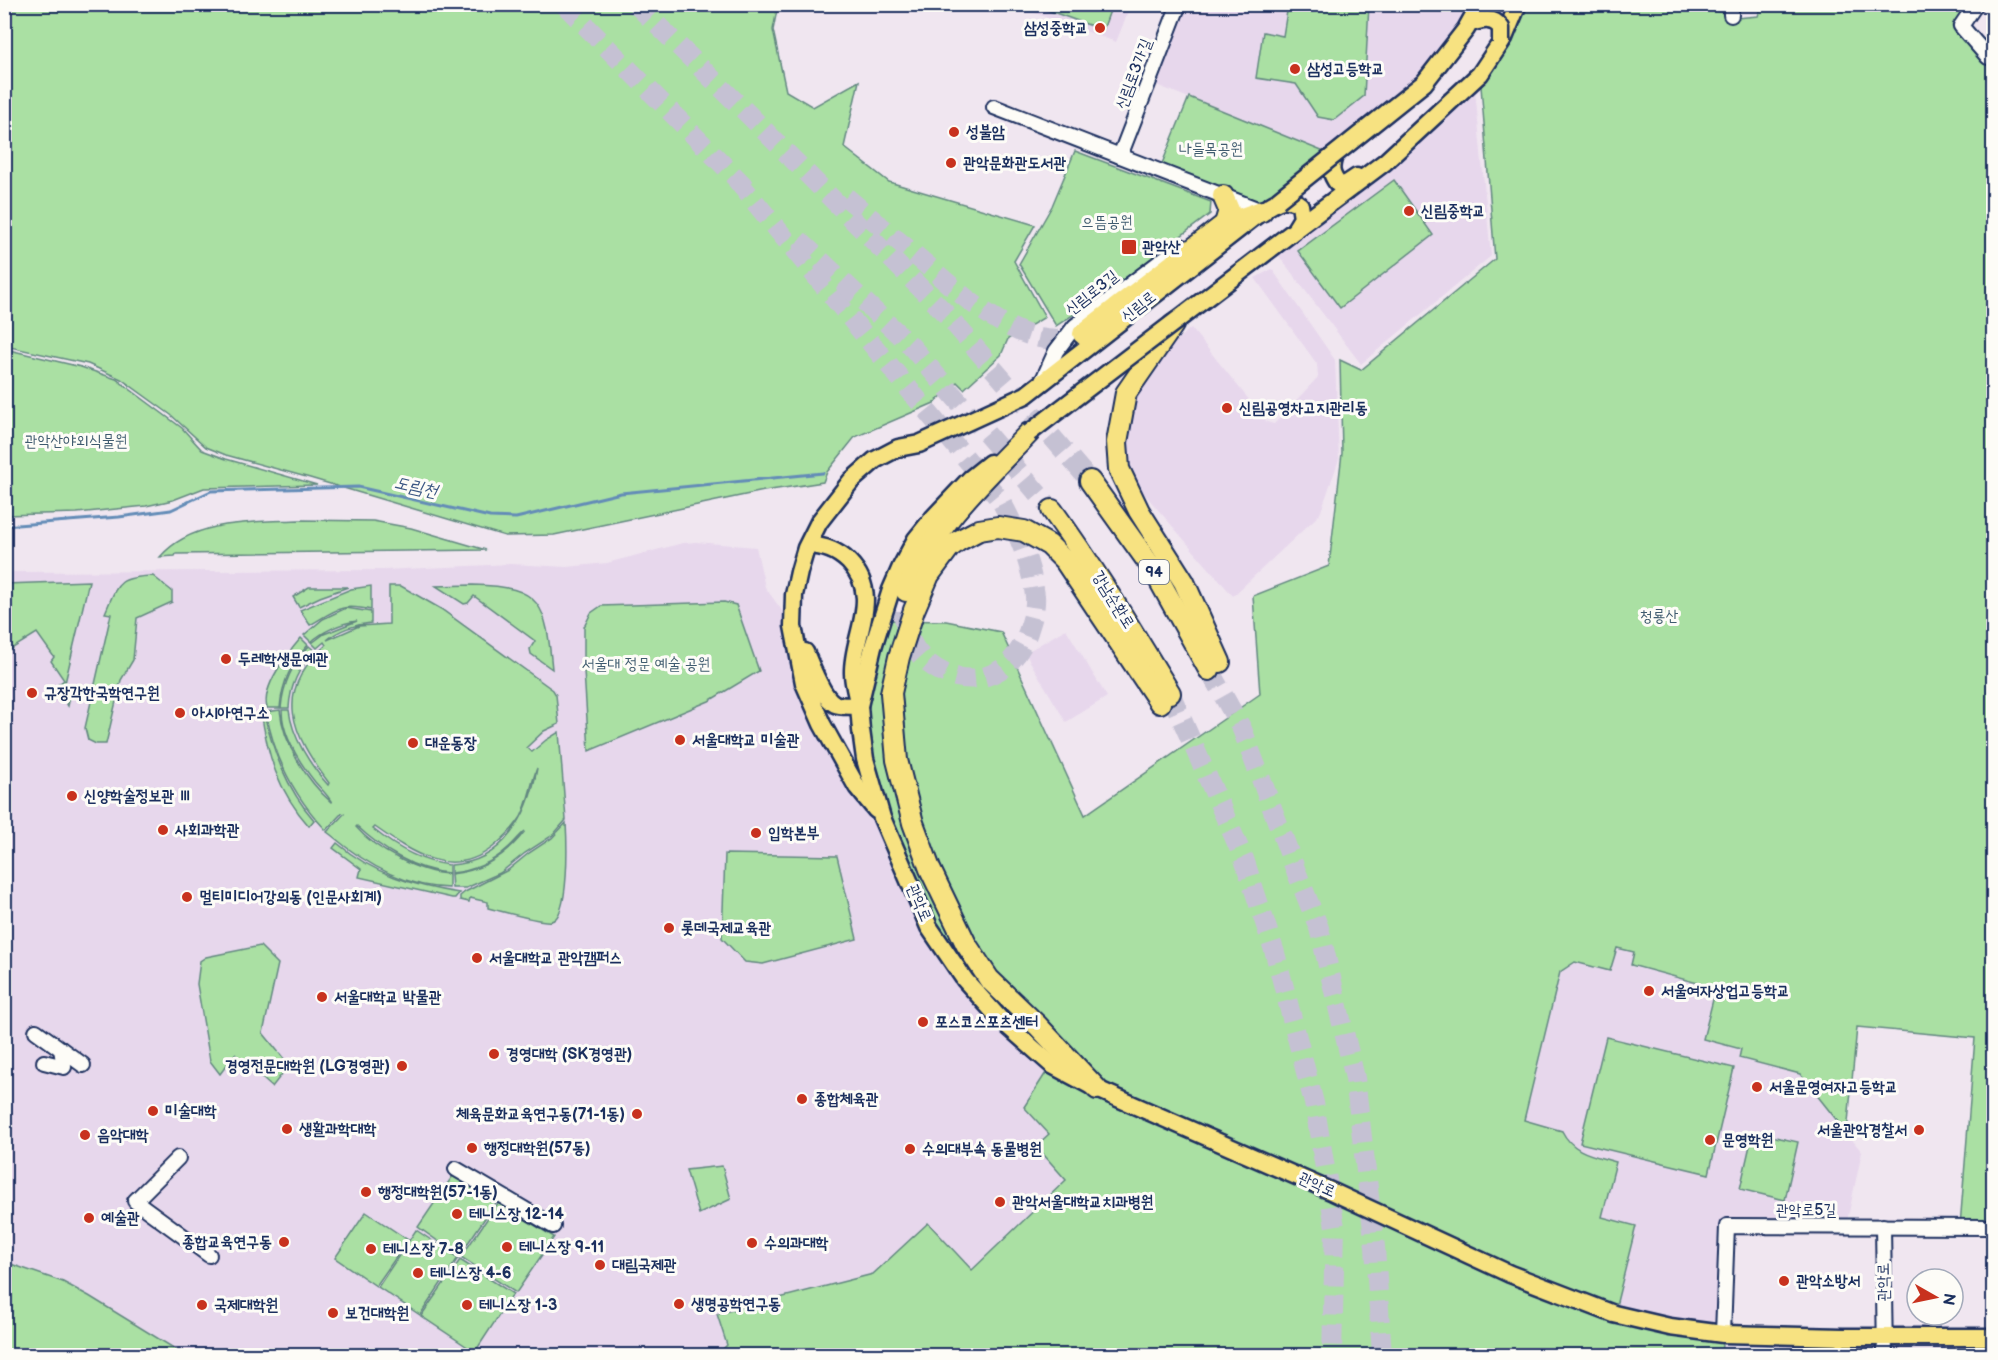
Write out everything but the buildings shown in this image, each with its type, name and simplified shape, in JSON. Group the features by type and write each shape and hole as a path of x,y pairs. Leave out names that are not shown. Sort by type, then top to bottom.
{"highway":[{"path":"1223,195 1229,210 1225,224"},
{"path":"1083,334 1225,224 1270,205"},
{"name":"94","path":"1090,481 1153,569 1214,666 1184,582 1139,511 1119,470 1117,442 1126,393 1176,321"},
{"path":"898,591 952,514 1029,433"},
{"name":"강남순환로","path":"1052,510 1116,604 1165,698 1065,561 1049,545 1024,531 998,527 979,530 958,541 949,548 929,575 914,610 899,657 891,693 897,760 913,823 930,869 966,944 988,980 1038,1026 1097,1089"}],"main road":[{"name":"신림로","path":"796,584 808,544 819,522 838,495 863,468 898,448 919,444 1026,395 1334,156 1424,83 1446,57 1470,23 1480,4"},
{"name":"신림로","path":"1029,433 1372,172 1480,74 1501,43 1518,4"},
{"path":"1470,23 1488,19 1495,21 1501,28 1501,43"},
{"path":"1334,156 1330,169 1331,175 1338,184 1346,185 1362,174 1372,172"},
{"path":"1270,205 1290,199 1300,205 1302,218 1294,231"},
{"path":"793,626 827,696 836,704 859,706 853,673 865,607 864,588 856,571 843,556 825,546 808,544"},
{"name":"관악로","path":"796,584 793,626 804,683 822,724 856,787 882,818"},
{"name":"관악로","path":"898,591 873,647 859,706 865,759 882,818 929,927 965,980 1001,1020 1052,1065 1097,1089 1333,1192 1499,1269 1614,1314 1641,1321 1723,1334 1994,1337"}],"street":[{"name":"신림로3가길","path":"1120,156 1179,4"},
{"path":"1976,4 1961,26 1991,53"},
{"path":"994,107 1223,195 1270,205"},
{"name":"신림로3길","path":"1042,382 1056,351 1075,326 1220,217 1225,206 1223,195"},
{"path":"36,1031 82,1065"},
{"path":"44,1062 64,1067 61,1049"},
{"path":"178,1158 135,1201 209,1255"},
{"path":"456,1169 553,1226"},
{"name":"관악로5길","path":"1723,1334 1727,1226 1994,1227"},
{"name":"관악로","path":"1883,1226 1885,1337"},
{"path":"1885,1337 1885,1356"}],"shaded area":[{"name":"삼성중학교","path":"1012,5 1131,5 1116,42"},
{"name":"삼성고등학교","path":"1179,5 1480,5 1446,57 1334,156 1149,82"},
{"name":"신림중학교","path":"1475,90 1491,256 1361,364 1276,252 1387,170"},
{"path":"1272,269 1335,360 1339,459 1320,514 1233,596 1141,490 1130,465 1123,438 1124,420 1147,365 1191,328 1267,422 1274,424 1318,377 1317,364 1255,278"},
{"name":"서울대학교 관악캠퍼스","path":"683,543 756,547 765,587 793,626 822,724 1052,1065 1050,1134 1037,1147 1066,1180 971,1270 928,1223 873,1274 718,1314 727,1346 716,1355 675,1355 672,1352 668,1356 185,1355 63,1282 5,1262 4,572 383,570 511,564 567,567 607,563"},
{"path":"1066,629 1107,697 1066,722 1025,653"},
{"name":"문영학원","path":"1617,947 1634,952 1631,966 1716,988 1741,1049 1739,1058 1799,1074 1862,1152 1846,1226 1727,1226 1723,1334 1614,1314 1556,1205 1572,1146 1562,1131 1524,1121 1560,972 1575,962 1610,971"}],"green space":[{"path":"5,4 778,5 773,30 786,91 813,107 859,81 844,147 889,182 1035,225 1014,261 1045,317 1008,339 1001,355 964,389 957,382 934,403 855,437 827,472 823,482 764,491 554,535 505,536 226,455 206,447 171,415 121,379 88,364 5,346"},
{"path":"1033,5 1112,5 1103,30"},
{"path":"1288,5 1369,5 1364,96 1334,120 1318,117 1296,84 1256,78 1263,32 1283,36"},
{"name":"청룡산","path":"1518,5 1684,5 1705,8 1736,18 1758,16 1762,5 1976,5 1961,26 1994,63 1993,1227 1960,1226 1975,1038 1857,1027 1847,1133 1800,1074 1739,1058 1741,1049 1703,1039 1716,988 1631,965 1634,952 1617,948 1610,971 1575,962 1560,972 1524,1120 1562,1131 1578,1149 1616,1162 1602,1217 1636,1226 1614,1314 1723,1334 1721,1355 716,1356 727,1345 717,1314 873,1274 928,1223 972,1270 1066,1180 1036,1146 1049,1134 1024,1107 1051,1065 965,980 882,818 861,730 881,620 946,621 1001,632 1085,815 1260,694 1253,596 1329,566 1342,453 1340,360 1361,370 1495,259 1480,74"},
{"name":"나들목공원","path":"1189,97 1334,156 1262,211 1159,171"},
{"name":"으뜸공원","path":"1075,151 1211,202 1210,214 1093,302 1056,326 1019,264 1052,206"},
{"path":"1394,180 1433,235 1340,308 1298,251"},
{"name":"관악산야외식물원","path":"5,349 81,367 116,379 182,428 202,450 317,485 204,488 173,500 146,506 77,513 5,515"},
{"path":"300,520 373,521 411,528 486,550 176,554 160,557 189,535 206,529 244,523"},
{"path":"153,576 172,591 172,602 137,618 133,660 121,680 106,744 96,744 88,740 85,728 111,614 105,613 116,588 125,580"},
{"path":"89,581 65,683 71,693 68,706 56,686 64,680 51,661 54,657 37,633 5,653 5,584"},
{"path":"473,585 514,590 527,595 536,603 547,629 552,669 531,654 530,649 535,641 474,596 464,604 436,586"},
{"path":"371,586 371,610 352,607 339,609 310,625 300,610 351,589"},
{"name":"대운동장","path":"389,586 401,586 441,609 553,690 556,695 559,724 544,731 527,747 532,752 559,732 566,820 553,835 500,873 466,888 452,888 451,874 473,870 493,861 510,848 525,831 502,853 482,865 451,873 451,865 470,862 486,855 511,833 521,817 493,847 477,857 462,861 447,862 432,859 403,846 375,827 373,829 408,852 449,865 449,873 424,868 399,857 357,826 374,843 398,858 424,869 449,874 449,888 432,887 401,878 371,864 327,832 344,814 342,813 326,830 303,803 286,775 270,729 266,712 280,710 282,723 291,749 305,773 332,803 309,774 288,739 282,710 289,710 294,730 303,750 328,785 329,783 305,747 298,730 293,713 293,696 298,680 309,662 326,645 324,642 317,648 312,643 324,634 357,621 332,628 311,642 304,635 323,619 346,608 371,612 371,623 348,628 327,640 359,626 389,624","holes":["537,768 528,803 522,814 526,805"]},
{"path":"309,587 348,587 299,607 293,597"},
{"name":"서울대 정문 예술 공원","path":"724,602 736,605 759,671 709,701 589,751 584,627 591,613 601,606"},
{"path":"301,638 308,645 288,674 280,708 267,708 266,700 272,681 283,661"},
{"path":"309,646 315,651 297,677 291,692 289,708 281,708 289,674"},
{"path":"261,710 263,710 271,740 288,782 314,820 309,826 289,799 276,772"},
{"path":"566,823 566,877 562,907 557,917 551,921 539,920 488,908 488,902 470,898 469,902 460,900 460,896 465,892 508,870 552,838"},
{"path":"337,843 380,871 426,887 459,893 452,898 359,877 361,869 333,848"},
{"path":"725,854 837,856 857,939 763,964 745,962 722,938"},
{"path":"260,946 278,964 263,1033 289,1065 272,1087 235,1054 220,1074 210,1061 197,984 200,961 206,957"},
{"path":"1606,1037 1734,1068 1709,1174 1580,1143"},
{"path":"1753,1132 1798,1142 1785,1200 1740,1189"},
{"path":"722,1166 731,1199 699,1214 686,1170"},
{"name":"테니스장 12-14","path":"454,1174 496,1202 459,1256 418,1227"},
{"name":"테니스장 9-11","path":"498,1203 554,1237 516,1293 461,1257"},
{"name":"테니스장 7-8","path":"366,1212 408,1240 376,1286 335,1258"},
{"name":"테니스장 4-6","path":"416,1230 458,1258 420,1315 378,1287"},
{"name":"테니스장 1-3","path":"460,1260 513,1294 475,1352 421,1316"},
{"path":"5,1262 63,1282 185,1355 5,1355"}],"waterway":[{"name":"도림천","path":"4,526 119,517 171,510 211,491 358,487 490,517 516,518 621,493 823,473"}],"tunnel":[{"path":"564,4 746,188"},
{"path":"636,4 947,315 1090,481"},
{"path":"736,179 1001,501 1027,559 1035,605 1028,632 1013,659 993,674 971,679 948,674 928,663 912,644 904,620 906,591"},
{"path":"846,197 954,288 994,318 1016,330 1037,337 1059,340 1080,335"},
{"path":"799,240 910,345 1052,510"},
{"path":"1209,670 1242,729 1319,928 1355,1078 1375,1247 1382,1356"},
{"path":"1170,693 1244,859 1275,953 1314,1103 1335,1227 1332,1356"}],"place":[{"name":"삼성중학교","path":"1100,28"},
{"name":"삼성고등학교","path":"1295,69"},
{"name":"성불암","path":"954,132"},
{"name":"관악문화관도서관","path":"951,163"},
{"name":"신림중학교","path":"1409,211"},
{"name":"관악산","path":"1129,247"},
{"name":"신림공영차고지관리동","path":"1227,408"},
{"name":"두레학생문예관","path":"226,659"},
{"name":"규장각한국학연구원","path":"32,693"},
{"name":"아시아연구소","path":"180,713"},
{"name":"서울대학교 미술관","path":"680,740"},
{"name":"대운동장","path":"413,743"},
{"name":"신양학술정보관 Ⅲ","path":"72,796"},
{"name":"사회과학관","path":"163,830"},
{"name":"입학본부","path":"756,833"},
{"name":"멀티미디어강의동 (인문사회계)","path":"187,897"},
{"name":"롯데국제교육관","path":"669,928"},
{"name":"서울대학교 관악캠퍼스","path":"477,958"},
{"name":"서울여자상업고등학교","path":"1649,991"},
{"name":"서울대학교 박물관","path":"322,997"},
{"name":"포스코스포츠센터","path":"923,1022"},
{"name":"경영대학 (SK경영관)","path":"494,1054"},
{"name":"경영전문대학원 (LG경영관)","path":"402,1066"},
{"name":"서울문영여자고등학교","path":"1757,1087"},
{"name":"종합체육관","path":"802,1099"},
{"name":"미술대학","path":"153,1111"},
{"name":"체육문화교육연구동(71-1동)","path":"637,1114"},
{"name":"생활과학대학","path":"287,1129"},
{"name":"서울관악경찰서","path":"1919,1130"},
{"name":"음악대학","path":"85,1135"},
{"name":"문영학원","path":"1710,1140"},
{"name":"행정대학원(57동)","path":"472,1148"},
{"name":"수의대부속 동물병원","path":"910,1149"},
{"name":"행정대학원(57-1동)","path":"366,1192"},
{"name":"관악서울대학교치과병원","path":"1000,1202"},
{"name":"테니스장 12-14","path":"457,1214"},
{"name":"예술관","path":"89,1218"},
{"name":"종합교육연구동","path":"284,1242"},
{"name":"수의과대학","path":"752,1243"},
{"name":"테니스장 9-11","path":"507,1247"},
{"name":"테니스장 7-8","path":"371,1249"},
{"name":"대림국제관","path":"600,1265"},
{"name":"테니스장 4-6","path":"418,1273"},
{"name":"관악소방서","path":"1784,1281"},
{"name":"생명공학연구동","path":"679,1304"},
{"name":"국제대학원","path":"202,1305"},
{"name":"테니스장 1-3","path":"467,1305"},
{"name":"보건대학원","path":"333,1313"}]}
